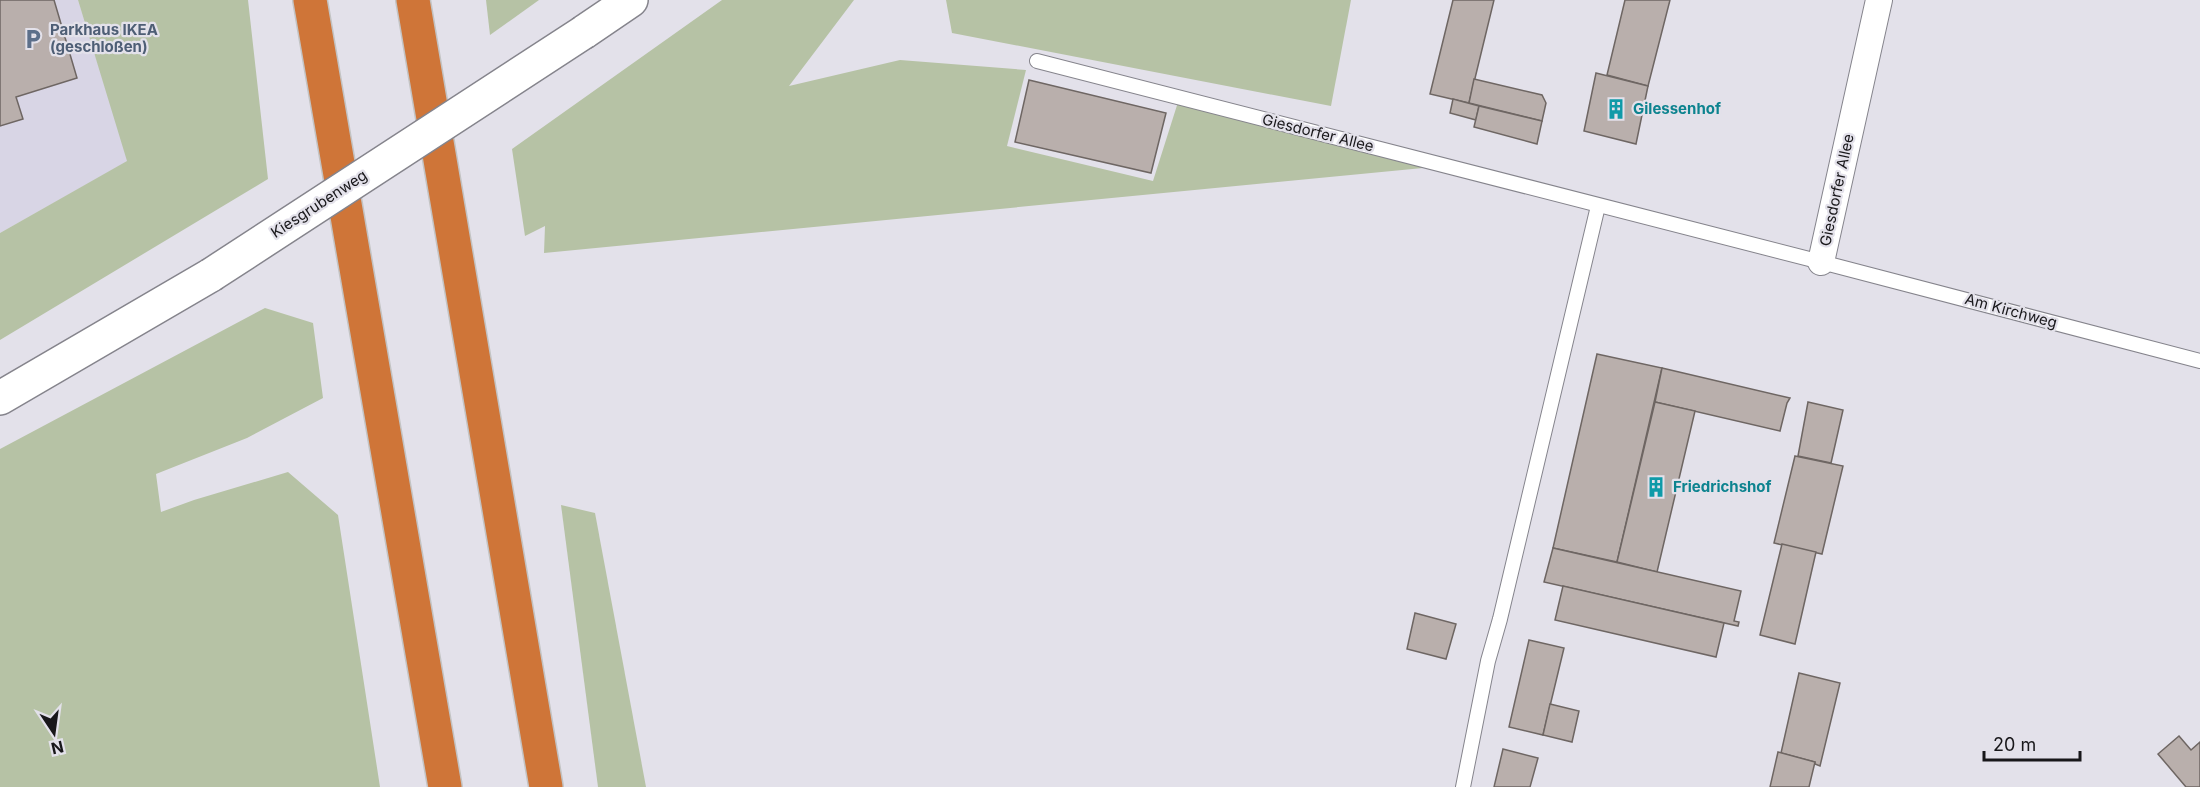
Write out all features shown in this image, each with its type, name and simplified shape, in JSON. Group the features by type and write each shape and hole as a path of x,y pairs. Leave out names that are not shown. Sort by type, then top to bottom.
{"highway":[{"path":"309,0 445,787"},
{"path":"415,4 546,787"}],"main road":[{"name":"Kiesgrubenweg","path":"0,398 211,274 631,0"}],"street":[{"name":"Giesdorfer Allee","path":"1821,261 1879,0"}],"lane":[{"name":"Giesdorfer Allee","path":"1037,61 1598,206 1821,261"},
{"path":"1463,787 1488,662 1598,206"},
{"name":"Am Kirchweg","path":"1821,261 2200,361"}],"shaded area":[{"path":"0,0 78,0 128,161 0,233"}],"green space":[{"path":"78,0 248,0 268,179 0,340 0,233 127,161"},
{"path":"486,0 539,0 490,35"},
{"path":"722,0 854,0 789,86 900,60 1026,70 1007,146 1153,181 1179,99 1454,165 544,253 545,226 525,236 512,149"},
{"path":"946,0 1351,0 1331,106 952,33"},
{"path":"265,308 313,323 323,398 247,438 156,474 161,512 288,472 338,515 380,787 0,787 0,449"},
{"path":"561,505 595,513 646,787 598,787"}],"building":[{"name":"Parkhaus IKEA (geschloßen)","path":"0,0 54,0 77,78 16,97 23,119 0,126"},
{"path":"1453,0 1494,0 1469,103 1430,94"},
{"path":"1625,0 1670,0 1648,86 1607,75"},
{"name":"Gilessenhof","path":"1596,73 1648,86 1636,144 1584,131"},
{"path":"1474,79 1542,95 1546,103 1542,121 1469,103"},
{"path":"1029,80 1166,113 1151,173 1015,142"},
{"path":"1453,99 1479,106 1476,120 1450,113"},
{"path":"1479,106 1542,121 1537,144 1474,127"},
{"path":"1597,354 1662,368 1617,562 1553,548"},
{"path":"1662,368 1790,398 1780,431 1655,402"},
{"name":"Friedrichshof","path":"1655,402 1695,411 1657,572 1617,562"},
{"path":"1808,402 1843,410 1831,463 1798,456"},
{"path":"1795,456 1843,466 1822,554 1774,543"},
{"path":"1782,544 1816,552 1795,644 1760,635"},
{"path":"1553,548 1741,591 1734,621 1739,622 1738,626 1544,582"},
{"path":"1563,586 1724,623 1716,657 1555,620"},
{"path":"1415,613 1456,624 1446,659 1407,649"},
{"path":"1529,640 1564,648 1543,735 1509,727"},
{"path":"1799,673 1840,683 1820,766 1815,762 1781,753"},
{"path":"1550,704 1579,711 1572,742 1543,735"},
{"path":"2179,736 2191,750 2200,742 2200,787 2186,787 2158,754"},
{"path":"1503,749 1538,758 1530,787 1494,787"},
{"path":"1778,752 1815,762 1809,787 1770,787"}],"place":[{"name":"Parkhaus IKEA (geschloßen)","path":"33,39"},
{"name":"Gilessenhof","path":"1616,109"},
{"name":"Friedrichshof","path":"1656,487"}]}
